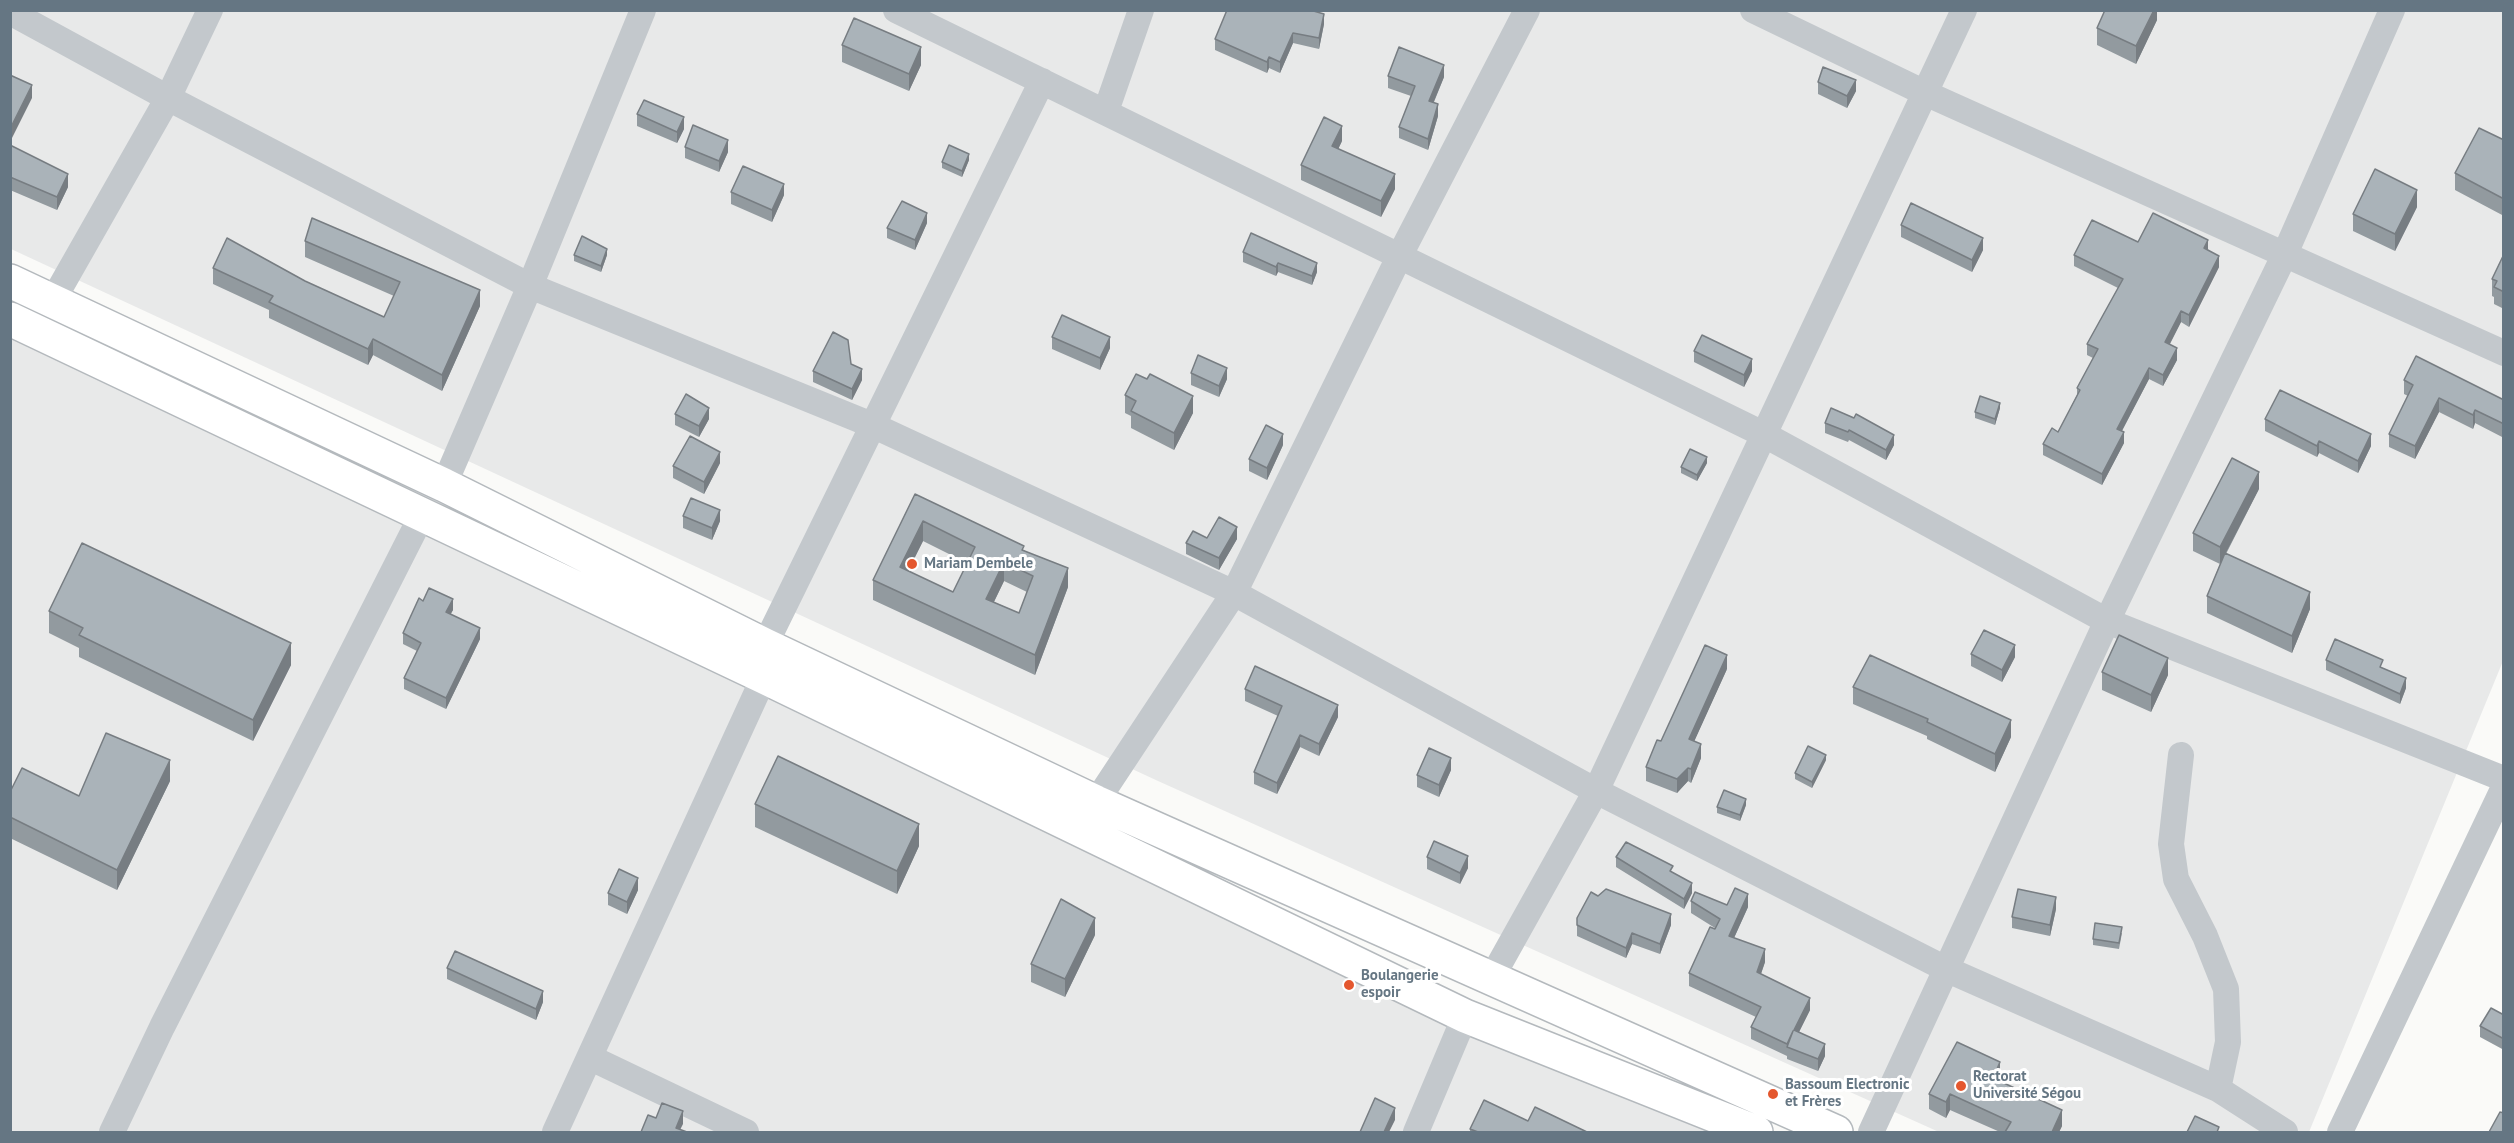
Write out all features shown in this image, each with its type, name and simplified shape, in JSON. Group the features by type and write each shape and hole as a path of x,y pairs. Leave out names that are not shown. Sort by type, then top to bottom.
{"highway":[{"path":"10,281 444,485 765,661 1465,1016 1710,1124 1756,1132"},
{"path":"10,319 422,515 1096,802 1836,1132"}],"street":[{"path":"52,302 168,98 210,10"},
{"path":"444,485 530,286 643,10"},
{"path":"896,10 1762,434 2107,621 2504,779"},
{"path":"1106,111 1141,10"},
{"path":"1096,802 1234,593 1400,255 1527,10"},
{"path":"1753,10 1925,93 2504,353"},
{"path":"1491,979 1596,791 1762,434 1964,10"},
{"path":"1871,1132 1948,970 2107,621 2284,256 2392,10"},
{"path":"10,12 168,98 530,286 873,425 1234,593 1596,791 1948,970 2218,1089 2285,1132"},
{"path":"555,1132 591,1058 765,661 873,425 1042,81"},
{"path":"112,1132 162,1027 422,515"},
{"path":"2181,755 2171,844 2176,879 2205,936 2226,989 2228,1042 2218,1089"},
{"path":"2340,1132 2504,787"},
{"path":"1416,1132 1465,1016"},
{"path":"591,1058 746,1132"}],"shaded area":[{"path":"11,11 2503,11 2503,661 2309,1132 1939,1132 1158,781 11,249"},
{"path":"11,314 1742,1132 11,1132"}],"building":[{"path":"1227,10 1310,10 1324,14 1319,38 1293,33 1280,62 1269,57 1267,62 1215,39"},
{"path":"2105,10 2154,10 2136,46 2097,28"},
{"path":"854,18 921,47 909,74 842,45"},
{"path":"1399,47 1444,65 1429,101 1438,104 1428,139 1399,127 1415,86 1388,76"},
{"path":"1823,67 1856,80 1847,96 1818,82"},
{"path":"10,75 32,85 10,129"},
{"path":"644,100 684,117 677,132 637,114"},
{"path":"1324,117 1342,126 1332,146 1395,174 1381,201 1301,165"},
{"path":"693,125 728,140 719,161 685,147"},
{"path":"2479,128 2504,140 2504,199 2455,173"},
{"path":"10,145 68,174 57,197 10,177"},
{"path":"949,145 969,154 962,171 942,162"},
{"path":"743,166 784,184 772,210 731,192"},
{"path":"2375,169 2417,190 2395,234 2353,214"},
{"path":"902,201 927,213 915,240 887,228"},
{"path":"1911,203 1983,238 1972,260 1901,225"},
{"path":"2153,213 2208,240 2204,248 2219,256 2189,315 2181,311 2165,342 2177,348 2163,375 2149,368 2117,429 2124,432 2102,474 2043,444 2052,428 2058,432 2080,390 2077,388 2098,349 2087,344 2123,279 2074,255 2092,220 2138,242"},
{"path":"312,218 480,290 442,375 373,339 368,349 269,302 273,296 213,268 227,238 305,281 384,317 400,282 305,241"},
{"path":"1251,233 1317,263 1312,276 1278,263 1276,267 1243,252"},
{"path":"582,236 607,249 601,266 574,255"},
{"path":"2504,254 2504,292 2494,287 2497,281 2492,279"},
{"path":"1062,315 1110,337 1100,358 1052,337"},
{"path":"833,332 848,340 851,364 862,369 852,389 813,371"},
{"path":"1702,335 1752,359 1744,375 1694,351"},
{"path":"1198,355 1227,368 1219,386 1191,373"},
{"path":"2416,356 2504,400 2504,424 2475,410 2473,415 2439,398 2415,446 2389,434 2413,385 2404,380"},
{"path":"1136,374 1147,379 1150,374 1193,396 1174,433 1131,411 1136,401 1125,395"},
{"path":"2280,390 2371,434 2358,461 2319,441 2317,446 2265,419"},
{"path":"686,394 709,408 699,426 675,414"},
{"path":"1980,396 2000,403 1995,419 1975,412"},
{"path":"1831,408 1854,418 1856,414 1894,435 1886,450 1849,430 1848,432 1825,423"},
{"path":"1266,425 1283,434 1267,468 1249,459"},
{"path":"690,436 720,452 704,482 673,466"},
{"path":"1690,449 1707,457 1697,475 1681,467"},
{"path":"2232,458 2259,472 2220,547 2193,533"},
{"path":"915,494 1024,546 1022,550 1068,568 1035,655 873,580","holes":["923,521 975,547 953,592 900,567","1004,562 1033,576 1019,613 986,599"]},
{"path":"691,498 720,510 712,528 683,516"},
{"path":"1219,517 1237,527 1219,558 1186,543 1193,531 1207,538"},
{"path":"82,543 291,643 253,720 79,635 83,628 49,611"},
{"path":"2225,553 2310,592 2292,636 2207,596"},
{"path":"429,588 453,599 446,612 480,628 446,698 404,678 421,643 403,633 419,598 423,601"},
{"path":"1984,630 2015,645 2002,670 1971,654"},
{"path":"2119,635 2168,658 2151,695 2102,672"},
{"path":"2335,639 2383,660 2380,667 2406,678 2400,694 2326,660"},
{"path":"1705,645 1727,655 1689,739 1701,744 1691,769 1688,768 1677,779 1646,767 1657,740 1661,741"},
{"path":"1870,655 2011,720 1995,754 1927,722 1928,719 1853,687"},
{"path":"1255,666 1338,705 1319,744 1300,735 1277,783 1254,772 1282,706 1245,689"},
{"path":"106,733 170,760 117,870 10,817 10,792 22,768 79,796"},
{"path":"1808,746 1826,755 1812,782 1795,773"},
{"path":"1429,748 1451,758 1439,785 1417,775"},
{"path":"778,756 919,824 897,871 755,804"},
{"path":"1724,790 1746,799 1740,815 1717,807"},
{"path":"1434,841 1468,856 1460,873 1427,857"},
{"path":"1626,842 1673,866 1670,871 1692,883 1684,899 1616,857"},
{"path":"619,869 638,878 627,902 608,893"},
{"path":"1735,888 1748,894 1729,936 1765,949 1757,972 1810,998 1794,1030 1825,1044 1818,1059 1787,1047 1793,1031 1787,1044 1751,1027 1761,1007 1689,973 1710,927 1715,929 1720,919 1691,901 1695,892 1727,905"},
{"path":"1606,889 1671,914 1660,944 1632,933 1626,948 1577,925 1577,918 1591,892 1598,896"},
{"path":"2018,889 2056,897 2050,925 2012,917"},
{"path":"1061,899 1095,918 1065,979 1031,964"},
{"path":"2095,923 2122,927 2119,943 2093,939"},
{"path":"455,951 543,991 536,1009 447,968"},
{"path":"2491,1008 2504,1015 2504,1039 2480,1026"},
{"path":"1957,1042 2000,1062 1993,1078 2062,1110 2052,1132 2005,1132 2011,1122 1950,1094 1946,1102 1929,1094"},
{"path":"1375,1098 1395,1108 1384,1132 1360,1132"},
{"path":"1484,1100 1528,1121 1535,1107 1587,1132 1478,1132 1470,1129"},
{"path":"662,1103 683,1111 676,1128 687,1132 641,1132 648,1115 656,1118"},
{"path":"2500,1112 2504,1113 2504,1132 2489,1132"},
{"path":"2195,1116 2219,1127 2217,1132 2187,1132"}],"place":[{"name":"Mariam Dembele","path":"912,564"},
{"name":"Boulangerie espoir","path":"1349,985"},
{"name":"Rectorat Université Ségou","path":"1961,1086"},
{"name":"Bassoum Electronic et Frères","path":"1773,1094"}]}
